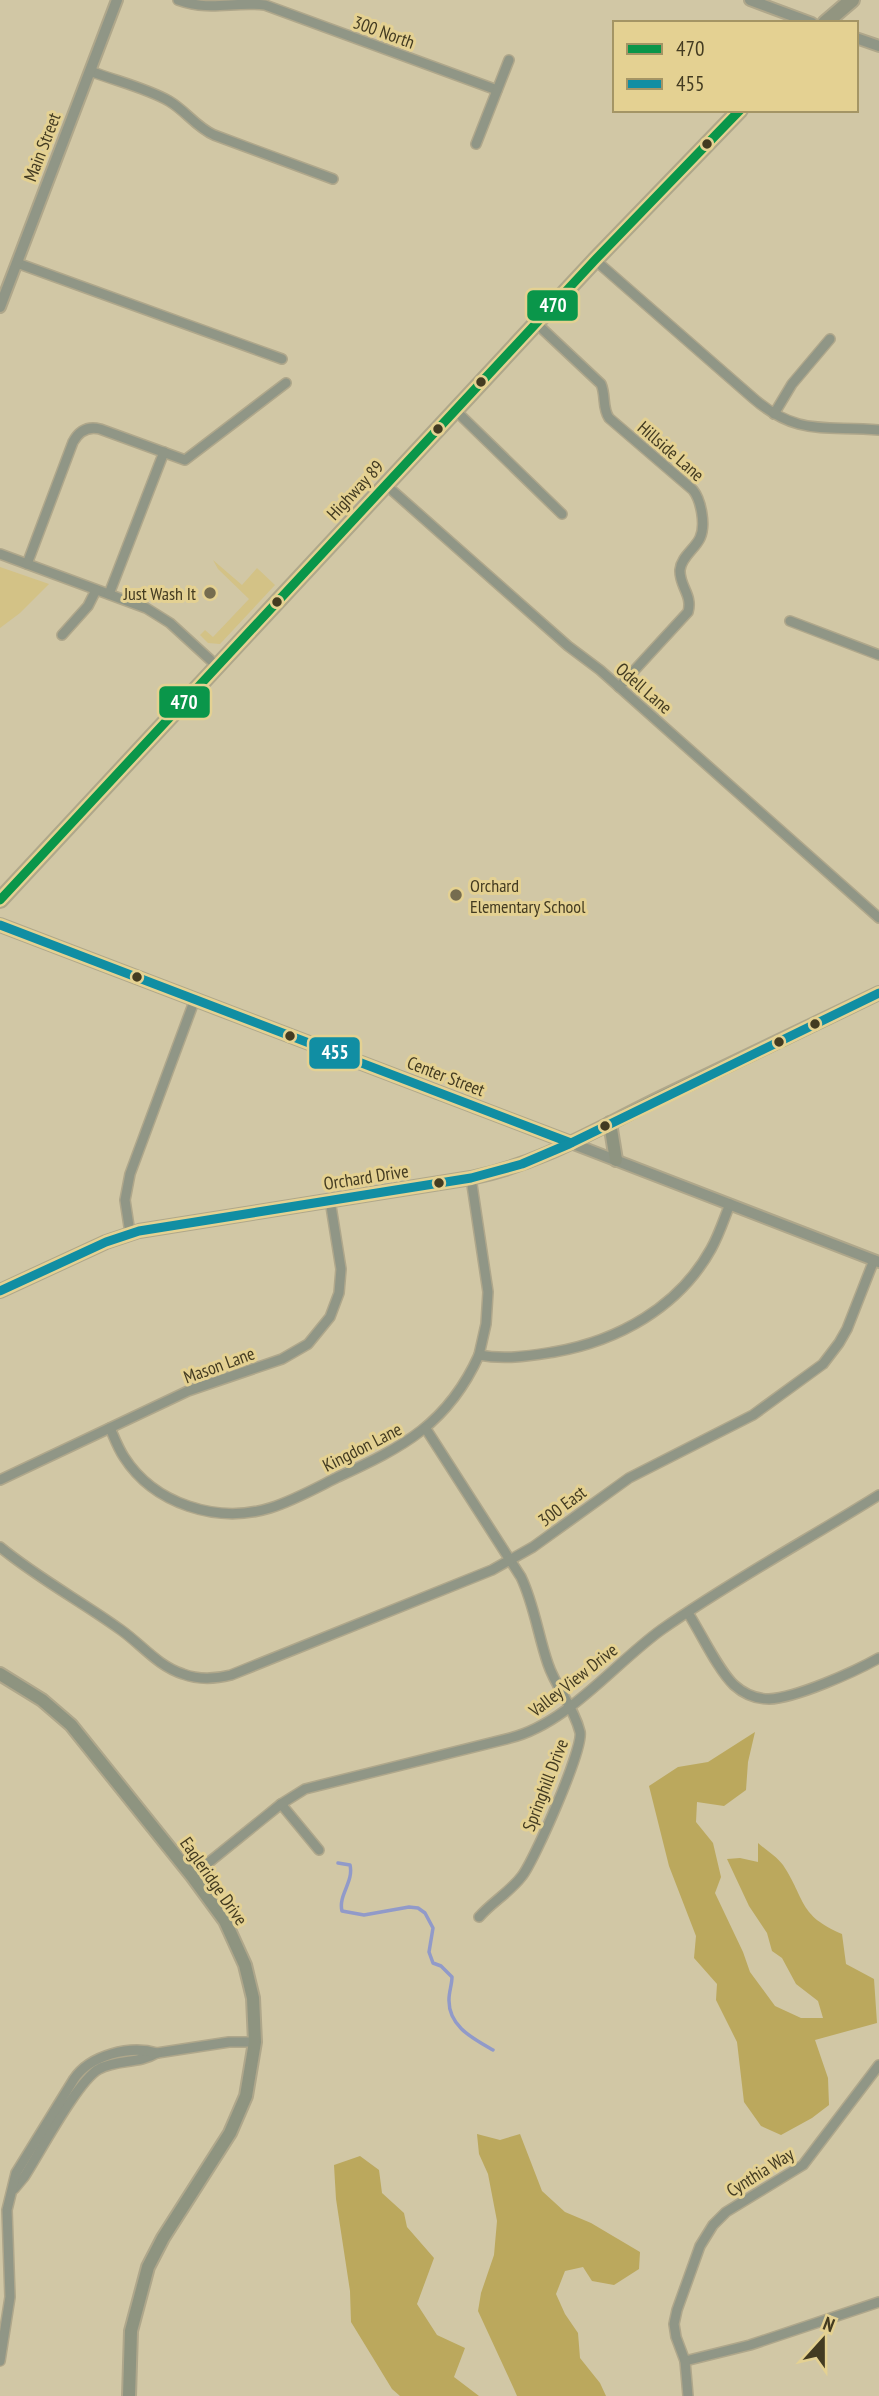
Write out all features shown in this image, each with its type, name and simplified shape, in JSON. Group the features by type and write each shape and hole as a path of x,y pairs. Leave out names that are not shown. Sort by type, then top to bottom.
{"main road":[{"path":"827,21 852,0"},
{"name":"Highway 89","path":"0,900 595,260 738,112"},
{"name":"Center Street","path":"0,925 571,1143"},
{"name":"Orchard Drive","path":"0,1291 130,1233 471,1178 516,1167 571,1143 879,993"},
{"path":"610,1123 616,1160"},
{"name":"Eagleridge Drive","path":"0,1674 42,1700 71,1725 192,1875 225,1921 242,1957 253,1998 255,2042 249,2081 236,2121 163,2238 143,2280 131,2331 129,2396"}],"street":[{"name":"Main Street","path":"0,307 117,0"},
{"name":"300 North","path":"178,0 209,8 265,5 497,90"},
{"path":"750,0 807,21"},
{"path":"858,39 879,46"},
{"path":"476,144 509,60"},
{"path":"90,71 165,99 198,126 214,135 333,179"},
{"path":"595,260 752,398 774,414 805,427 879,430"},
{"path":"17,263 282,359"},
{"name":"Hillside Lane","path":"536,323 601,384 605,411 609,418 693,490 699,500 701,536 683,561 680,570 690,598 688,612 619,687"},
{"path":"774,414 792,384 830,338"},
{"path":"27,564 73,442 80,432 92,428 100,429 185,460 286,383"},
{"path":"455,411 562,513"},
{"path":"109,594 164,452"},
{"name":"Odell Lane","path":"386,485 879,918"},
{"path":"0,554 146,608 163,618 217,666"},
{"path":"62,635 88,606 96,590"},
{"path":"790,621 879,655"},
{"path":"130,1233 125,1200 130,1174 195,999"},
{"name":"Center Street","path":"571,1143 876,1261"},
{"name":"Kingdon Lane","path":"110,1428 125,1458 153,1487 179,1503 231,1514 253,1512 284,1503 382,1457 426,1429 458,1391 479,1355 486,1324 488,1292 471,1178"},
{"name":"Mason Lane","path":"0,1480 201,1386 292,1355 316,1336 336,1305 341,1281 340,1257 330,1200"},
{"path":"479,1355 517,1358 574,1348 639,1322 672,1297 702,1263 715,1242 730,1204"},
{"name":"300 East","path":"0,1547 54,1588 123,1631 170,1669 194,1678 231,1675 492,1570 533,1547 629,1478 753,1415 822,1363 848,1329 876,1261"},
{"name":"Springhill Drive","path":"426,1429 511,1560 527,1592 550,1669 569,1706 581,1739 536,1852 515,1884 491,1903 479,1917"},
{"name":"Valley View Drive","path":"192,1875 281,1804 314,1786 527,1734 569,1706 658,1633 879,1495"},
{"path":"688,1613 729,1680 743,1692 759,1698 777,1698 796,1692 841,1677 879,1658"},
{"path":"281,1804 319,1850"},
{"path":"0,2361 4,2306 4,2224 16,2173 81,2070 92,2061 106,2056 145,2050 156,2053 229,2042 255,2042"},
{"name":"Cynthia Way","path":"688,2396 685,2361 674,2331 675,2316 700,2246 708,2232 720,2217 733,2207 788,2176 810,2159 879,2064"},
{"path":"685,2361 750,2345 879,2302"}],"shaded area":[{"path":"213,560 242,585 257,568 275,585 220,644 208,643 200,635 205,630 213,637 249,599 218,569"},
{"path":"0,567 49,584 20,613 0,628"},
{"path":"755,1732 748,1762 746,1790 724,1806 697,1802 696,1822 713,1843 721,1877 715,1893 750,1972 775,2006 801,2018 823,2018 818,2001 796,1984 782,1958 772,1951 767,1933 749,1906 727,1859 740,1858 758,1862 758,1843 783,1865 810,1913 842,1934 846,1964 874,1979 877,2023 815,2040 828,2078 829,2105 781,2135 761,2126 744,2102 737,2042 716,2000 717,1984 694,1958 696,1936 669,1866 649,1786 678,1767 708,1762"},
{"path":"477,2134 500,2140 520,2134 542,2191 565,2212 591,2223 640,2252 639,2269 614,2285 592,2281 583,2267 565,2271 556,2294 578,2333 580,2358 600,2383 606,2396 517,2396 478,2311 494,2255 497,2221 488,2174 479,2154"},
{"path":"360,2156 379,2170 382,2193 404,2213 407,2227 434,2258 417,2304 437,2335 465,2348 454,2377 479,2396 400,2396 392,2389 351,2322 350,2291 336,2199 334,2165"}],"waterway":[{"path":"338,1863 350,1865 351,1871 342,1899 342,1911 364,1915 409,1907 418,1908 425,1913 433,1928 429,1952 433,1963 441,1966 452,1977 449,1999 452,2017 463,2030 493,2050"}],"transit line":[{"name":"470","path":"0,900 595,260 738,112"},
{"name":"455","path":"0,925 571,1143"},
{"name":"455","path":"0,1291 106,1242 139,1231 471,1178 522,1164 569,1144 879,993"}],"place":[{"name":"Just Wash It","path":"210,593"},
{"name":"Orchard Elementary School","path":"456,895"}]}
